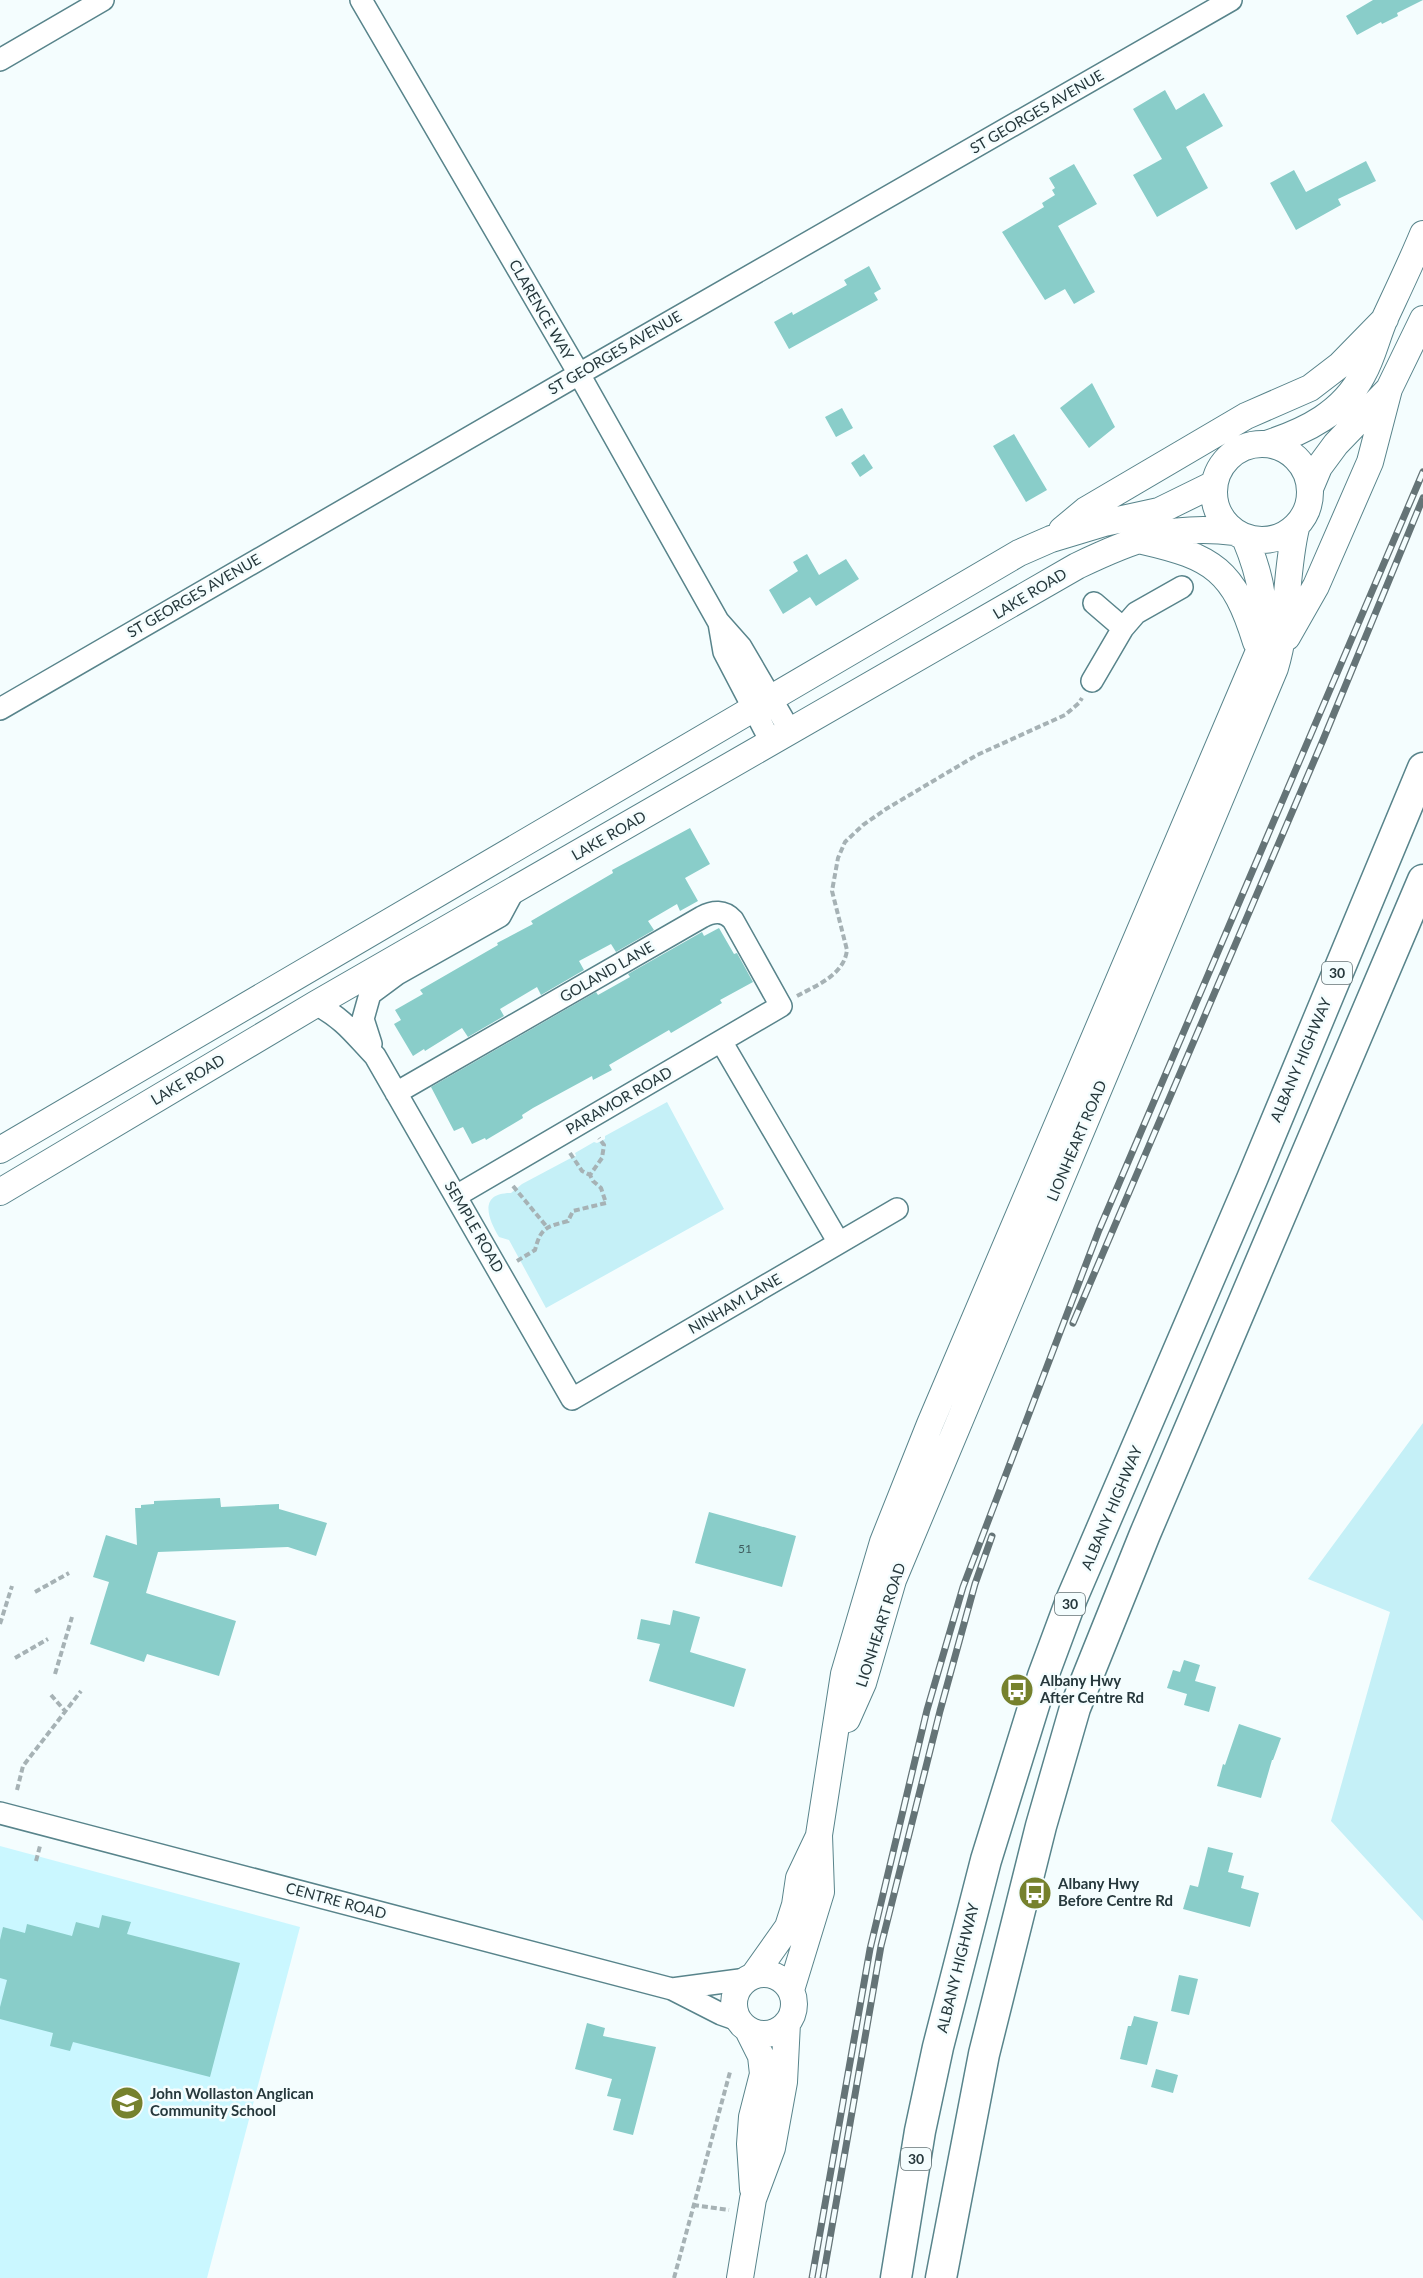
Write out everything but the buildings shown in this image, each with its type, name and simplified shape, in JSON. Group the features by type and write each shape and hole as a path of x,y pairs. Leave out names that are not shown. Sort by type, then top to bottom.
{"highway":[{"name":"ALBANY HIGHWAY","path":"896,2278 920,2132 938,2047 986,1860 1043,1676 1072,1598 1252,1179 1423,768"},
{"path":"941,2278 984,2054 1044,1815 1075,1708 1141,1544 1423,880"},
{"path":"1252,1179 1291,1192"},
{"path":"938,2047 984,2054"}],"main road":[{"path":"1389,389 1336,444 1319,466 1311,486 1310,501 1305,516 1296,528 1284,536 1258,541 1240,535 1224,523 1217,511 1214,498 1214,484 1219,470 1238,450 1252,445 1266,444 1310,428 1338,407 1364,373 1423,234"},
{"path":"1051,539 1086,510 1131,483 1246,416 1310,388 1340,365 1385,319"},
{"path":"1138,540 1188,552 1206,561 1232,586 1248,616 1271,647 1316,586 1370,462 1389,389 1423,319"},
{"path":"1266,444 1280,447 1300,462 1311,486"},
{"path":"0,1150 1019,554 1051,539 1104,523 1159,511 1214,484"},
{"name":"LIONHEART ROAD","path":"791,1990 821,1892 819,1835 844,1674 883,1542 930,1424 1271,647 1296,528"},
{"name":"LAKE ROAD","path":"0,1192 316,1004 1077,566 1106,552 1164,532 1188,529 1240,535"},
{"name":"LIONHEART ROAD","path":"1240,535 1259,573 1264,625 1271,647"},
{"name":"LIONHEART ROAD","path":"751,1977 788,1927 795,1905 799,1878 819,1835"},
{"path":"740,2278 752,2206 772,2148 784,2082 788,2023 794,2007 791,1990 780,1978 763,1973 751,1977 735,1994 733,2003 761,2056 763,2074 752,2117 750,2144 752,2206"},
{"path":"743,2025 756,2033 773,2032 788,2023"}],"street":[{"path":"0,60 102,0"},
{"name":"CLARENCE WAY","path":"361,0 579,374 718,621 724,652 762,704 781,737"},
{"name":"ST GEORGES AVENUE","path":"0,709 1231,0"},
{"path":"1092,681 1123,628 1136,613 1182,587"},
{"path":"1094,603 1123,628"},
{"name":"SEMPLE ROAD","path":"375,1056 363,1019 370,994 398,975 500,916 514,890"},
{"name":"GOLAND LANE","path":"396,1093 709,913 724,913 733,920 781,1006"},
{"name":"SEMPLE ROAD","path":"316,1004 338,1016 375,1056 573,1399"},
{"name":"PARAMOR ROAD","path":"456,1196 781,1006"},
{"path":"721,1041 839,1243"},
{"name":"NINHAM LANE","path":"573,1399 897,1209"},
{"name":"CENTRE ROAD","path":"0,1813 672,1989 743,2025"},
{"name":"CENTRE ROAD","path":"672,1989 751,1977"}],"path":[{"path":"781,1006 837,972 846,958 847,950 832,891 838,858 845,842 863,825 886,809 977,755 1065,715 1079,704 1092,681"},
{"path":"590,1175 602,1158 604,1145 599,1138"},
{"path":"517,1261 536,1250 539,1235 547,1227 568,1221 573,1211 606,1203 601,1188 592,1181 590,1175 582,1171 570,1153"},
{"path":"513,1186 547,1227"},
{"path":"35,1592 69,1573"},
{"path":"0,1624 12,1586"},
{"path":"55,1674 72,1617"},
{"path":"15,1658 48,1639"},
{"path":"17,1790 23,1767 81,1691"},
{"path":"51,1695 65,1711"},
{"path":"36,1861 40,1846"},
{"path":"674,2278 730,2072"},
{"path":"693,2205 752,2206"}],"shaded area":[{"path":"667,1102 724,1209 546,1308 509,1240 499,1237 491,1222 488,1207 490,1202 501,1194 511,1193 522,1184 576,1156 575,1153 594,1142 605,1139 605,1136"},
{"path":"1423,1423 1423,1921 1331,1821 1390,1612 1308,1579"},
{"name":"John Wollaston Anglican Community School","path":"0,1846 300,1927 207,2278 0,2278"}],"railway":[{"path":"812,2278 870,1949 927,1710 963,1587 1099,1230 1423,472"},
{"path":"1073,1323 1323,740 1423,498"},
{"path":"823,2278 881,1946 940,1711 975,1584 992,1536"}],"place":[{"name":"Albany Hwy After Centre Rd","path":"1017,1690"},
{"name":"Albany Hwy Before Centre Rd","path":"1035,1893"},
{"name":"John Wollaston Anglican Community School","path":"127,2103"}]}
